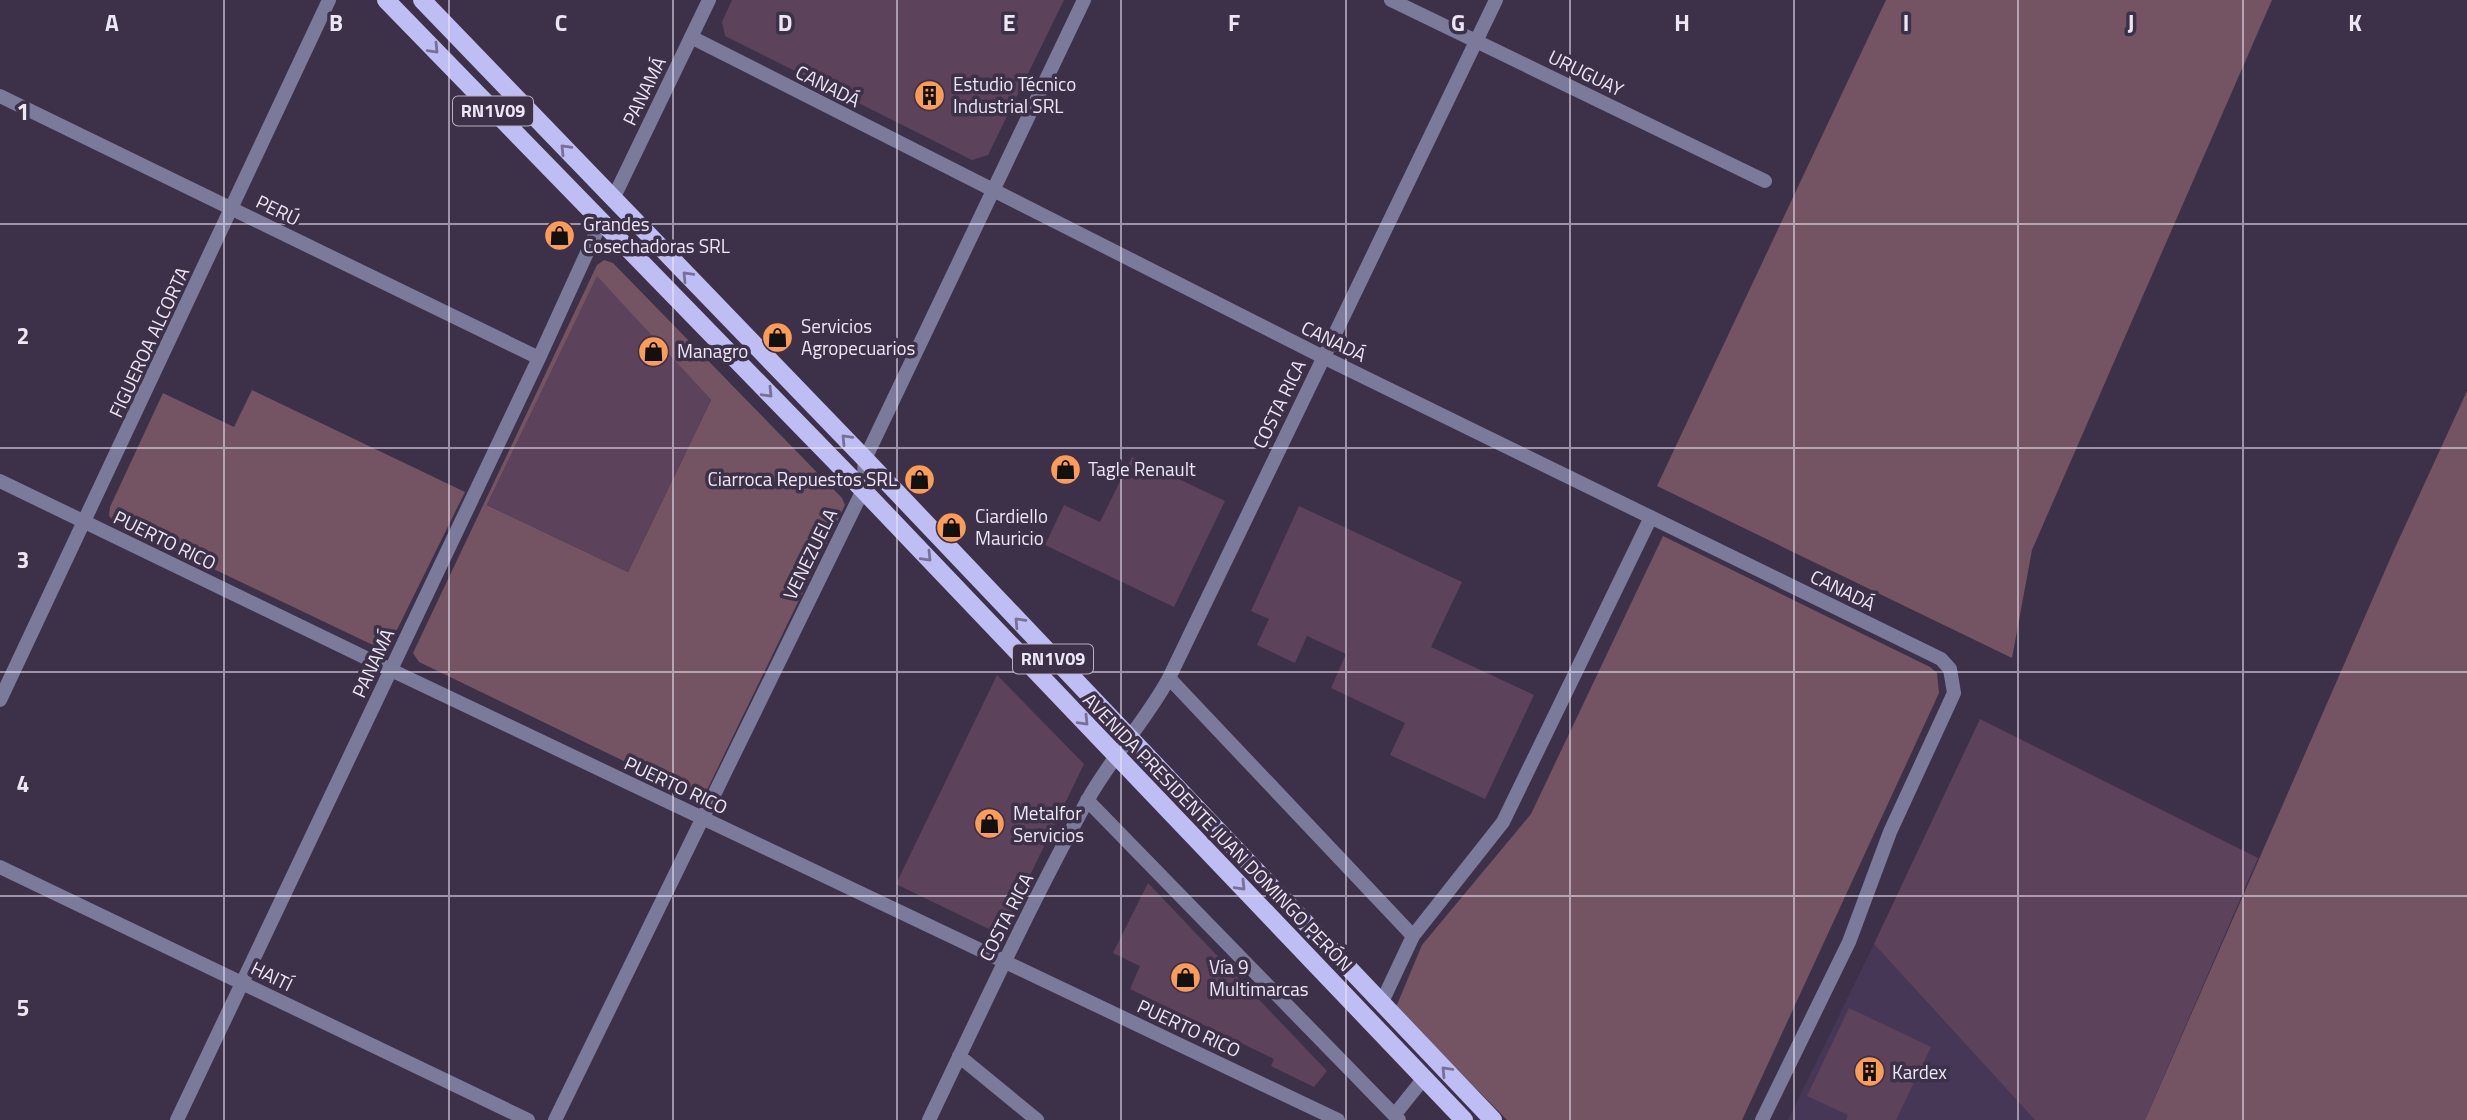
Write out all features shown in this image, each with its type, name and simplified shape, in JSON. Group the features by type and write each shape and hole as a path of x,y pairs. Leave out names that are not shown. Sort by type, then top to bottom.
{"main road":[{"name":"AVENIDA PRESIDENTE JUAN DOMINGO PERÓN","path":"386,0 863,490 1464,1120"},
{"name":"AVENIDA PRESIDENTE JUAN DOMINGO PERÓN","path":"422,0 865,459 1493,1120"}],"street":[{"name":"FIGUEROA ALCORTA","path":"0,700 329,0"},
{"name":"PANAMÁ","path":"613,198 709,0"},
{"name":"VENEZUELA","path":"555,1120 863,490 865,459 1084,0"},
{"name":"URUGUAY","path":"1391,0 1765,181"},
{"name":"COSTA RICA","path":"929,1120 1004,962 1087,800 1115,753 1152,710 1169,678 1496,0"},
{"name":"CANADÁ","path":"691,37 1323,357 1941,659 1950,669 1954,680 1954,693 1890,832 1849,942 1762,1120"},
{"name":"PERÚ","path":"0,96 540,358"},
{"name":"PANAMÁ","path":"177,1120 540,358 601,222"},
{"name":"PUERTO RICO","path":"0,481 1332,1119"},
{"path":"1381,1004 1413,936 1503,822 1651,517"},
{"path":"1169,678 1413,936"},
{"path":"1087,800 1397,1117 1424,1078"},
{"name":"HAITÍ","path":"0,867 528,1120"},
{"path":"959,1056 1037,1120"}],"shaded area":[{"path":"1886,0 2272,0 2032,550 2012,658 1657,486"},
{"path":"604,260 613,263 842,498 845,505 707,790 702,795 694,795 419,662 413,653 597,265","holes":["597,277 711,400 628,572 487,505"]},
{"path":"252,390 465,492 388,648 377,647 115,522 109,516 110,507 163,393 234,427"},
{"path":"2467,391 2467,1120 2145,1120 2394,550"},
{"path":"1663,536 1930,667 1937,673 1939,693 1742,1120 1507,1120 1396,1007 1422,945 1531,814"},
{"path":"1874,944 2035,1120 1788,1120"}],"building":[{"name":"Estudio Técnico Industrial SRL","path":"732,0 1064,0 988,155 972,160 725,36 722,22"},
{"path":"597,276 711,400 628,572 487,505"},
{"path":"1132,457 1225,501 1174,607 1045,545 1064,505 1100,522"},
{"path":"1299,506 1462,582 1431,647 1534,695 1485,799 1390,755 1405,723 1331,688 1346,654 1307,636 1295,663 1257,645 1269,619 1251,611"},
{"name":"Metalfor Servicios","path":"997,675 1084,764 1001,935 896,884"},
{"path":"1980,719 2258,858 2145,1120 2035,1120 1874,944"},
{"name":"Vía 9 Multimarcas","path":"1148,883 1327,1071 1314,1087 1271,1066 1274,1059 1130,989 1140,966 1113,953"},
{"name":"Kardex","path":"1849,1008 1931,1047 1896,1120 1846,1120 1848,1115 1807,1096"}],"place":[{"name":"Estudio Técnico Industrial SRL","path":"930,95"},
{"name":"Grandes Cosechadoras SRL","path":"560,235"},
{"name":"Servicios Agropecuarios","path":"778,337"},
{"name":"Managro","path":"654,351"},
{"name":"Tagle Renault","path":"1065,469"},
{"name":"Ciarroca Repuestos SRL","path":"920,479"},
{"name":"Ciardiello Mauricio","path":"952,527"},
{"name":"Metalfor Servicios","path":"990,824"},
{"name":"Vía 9 Multimarcas","path":"1186,978"},
{"name":"Kardex","path":"1869,1072"}]}
